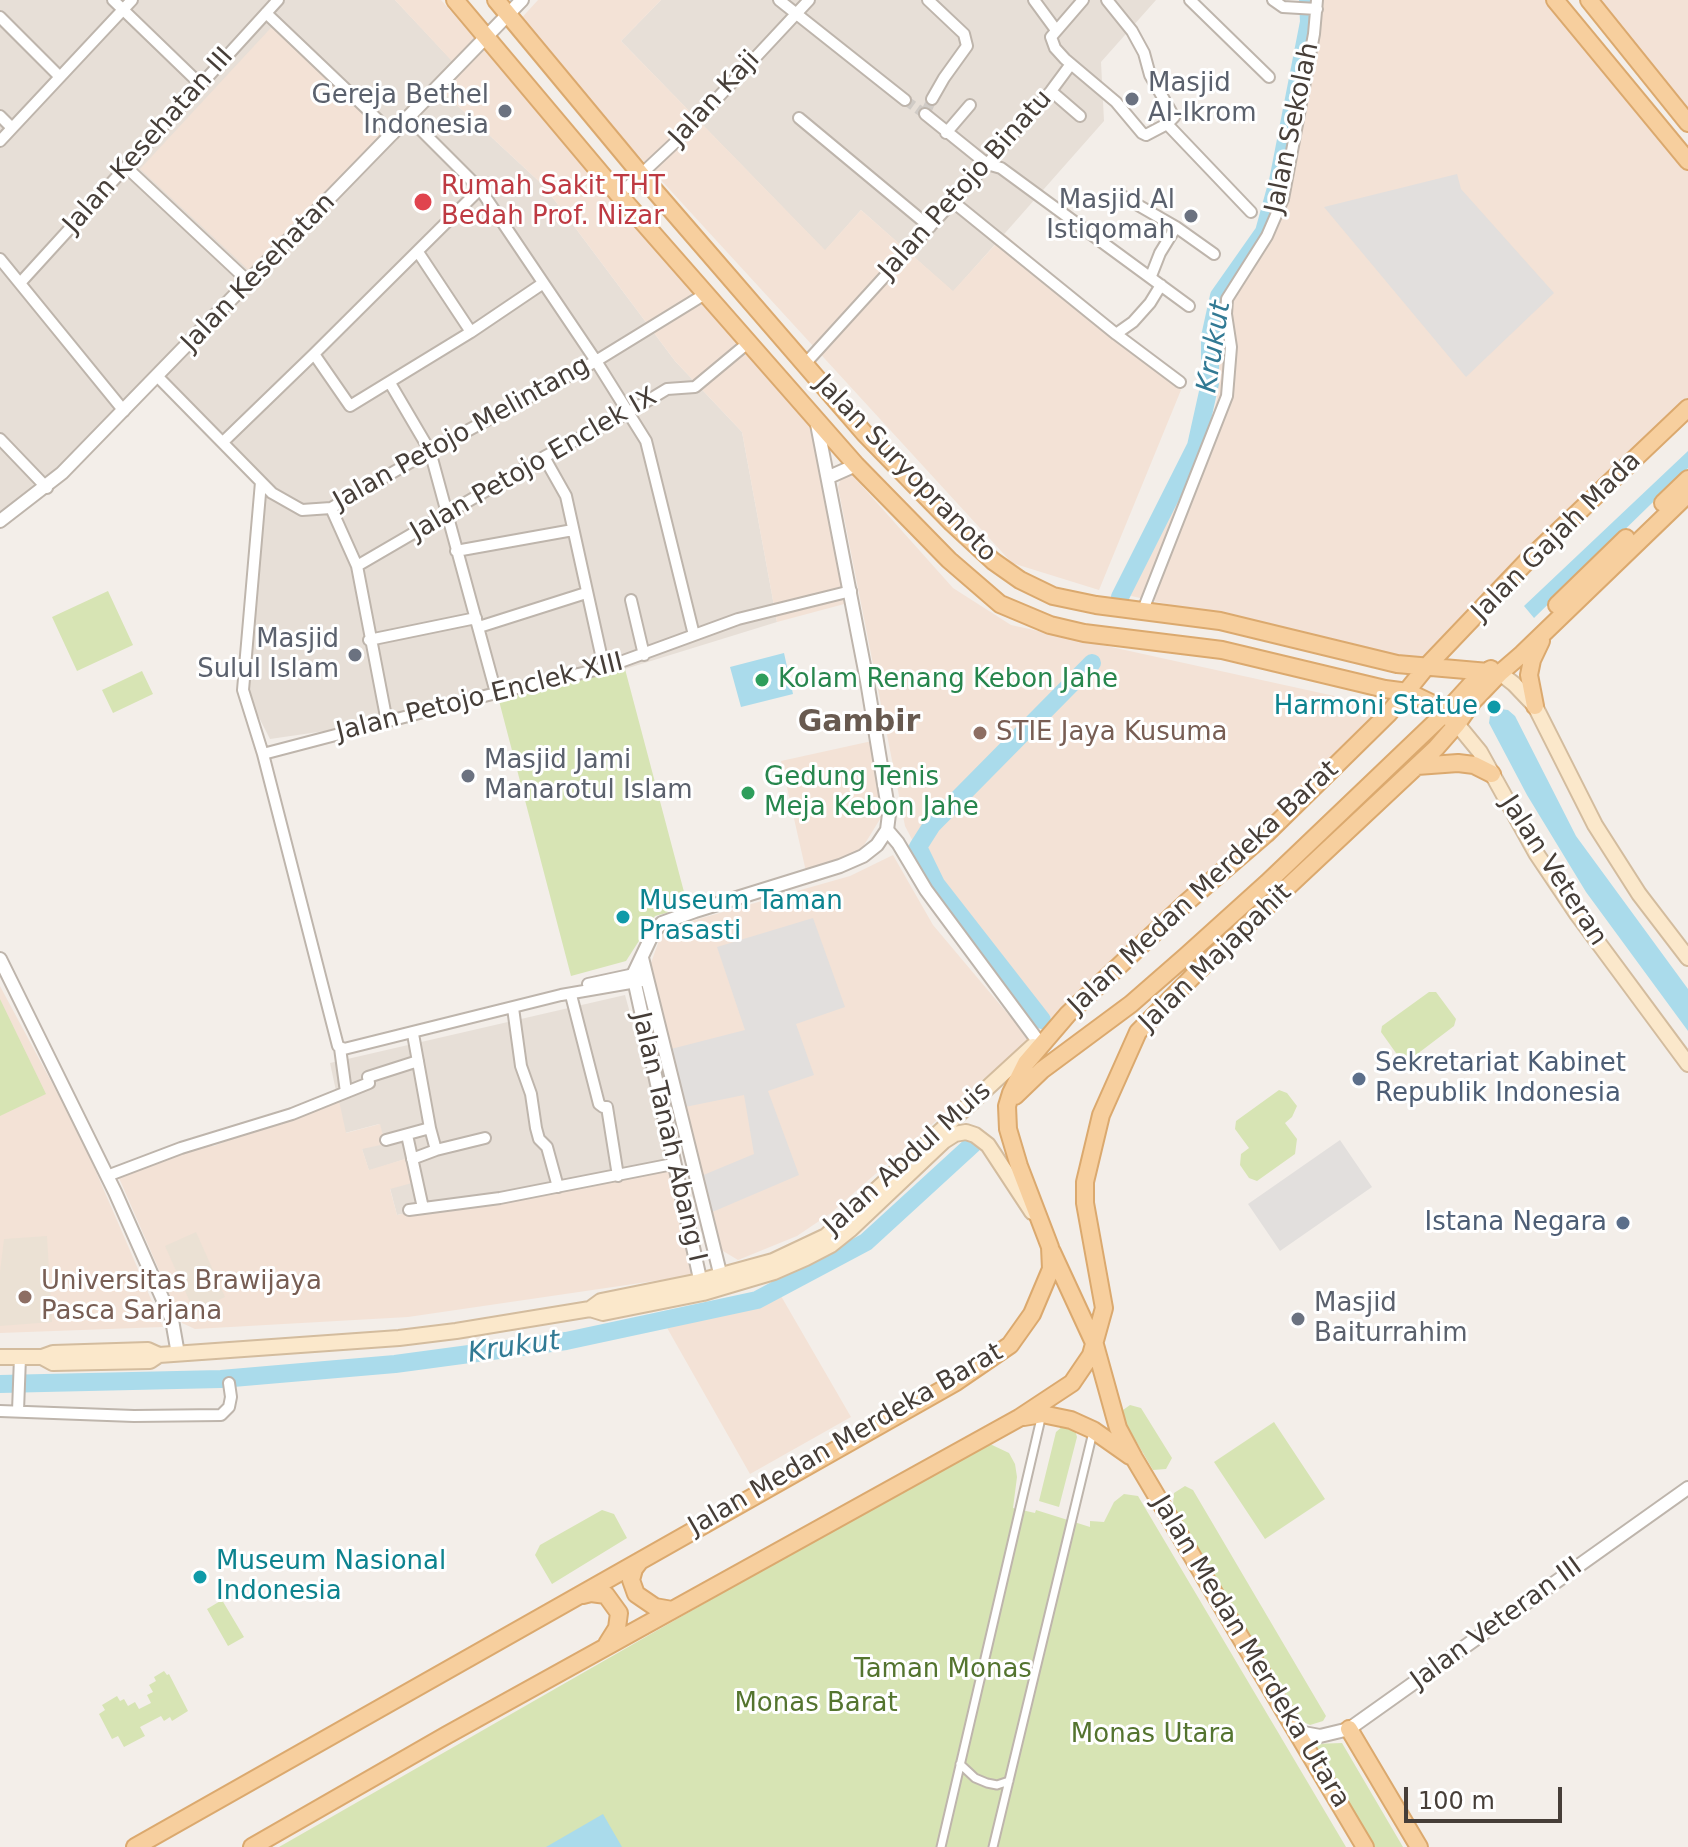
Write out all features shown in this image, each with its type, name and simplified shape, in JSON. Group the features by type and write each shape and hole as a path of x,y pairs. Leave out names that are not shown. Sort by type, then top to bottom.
{"main road":[{"name":"Jalan Suryopranoto","path":"455,0 619,195 856,465 949,560 1000,604 1050,625 1090,634 1222,650 1408,692"},
{"name":"Jalan Suryopranoto","path":"496,0 804,365 911,482 993,561 1020,580 1053,596 1220,621 1371,659 1494,672"},
{"path":"1555,0 1688,161"},
{"path":"1589,0 1688,123"},
{"name":"Jalan Gajah Mada","path":"1427,666 1529,559 1688,408"},
{"path":"1050,1247 1008,1129 1007,1106 1028,1081 1131,1004 1473,701 1494,672 1688,479"},
{"path":"1494,672 1545,632 1688,494"},
{"path":"1535,706 1530,667 1545,632"},
{"name":"Jalan Medan Merdeka Barat","path":"1007,1106 1014,1083 1026,1063 1068,1014 1178,910 1266,834 1389,713 1427,666"},
{"path":"1494,672 1514,684 1535,706 1595,825 1639,894 1688,958"},
{"path":"1385,689 1392,697 1389,713"},
{"name":"Jalan Veteran","path":"1408,692 1451,719 1480,752 1536,853 1688,1064"},
{"name":"Jalan Majapahit","path":"1095,1345 1104,1308 1086,1214 1085,1182 1101,1115 1138,1032 1199,970 1417,766 1451,719"},
{"path":"1417,766 1458,763 1474,765 1492,774"},
{"name":"Jalan Abdul Muis","path":"0,1357 20,1362 53,1353 145,1350 159,1355 399,1338 590,1309 603,1313 722,1281 826,1236 1068,1014"},
{"name":"Jalan Abdul Muis","path":"722,1281 774,1272 831,1245 944,1141 966,1132 988,1145 1041,1226"},
{"name":"Jalan Medan Merdeka Barat","path":"135,1847 1000,1354 1016,1337 1037,1305 1051,1269 1050,1247"},
{"name":"Jalan Majapahit","path":"1050,1247 1095,1345 1118,1428 1134,1458"},
{"path":"252,1847 1019,1418 1072,1383 1095,1345"},
{"path":"1019,1418 1042,1414 1071,1420 1093,1430 1134,1458"},
{"name":"Jalan Medan Merdeka Utara","path":"1134,1458 1365,1847"},
{"path":"641,1559 632,1575 634,1591 644,1602 672,1610"},
{"path":"577,1596 600,1593 615,1604 619,1621 605,1647"},
{"name":"Jalan Medan Merdeka Utara","path":"1349,1729 1419,1847"}],"street":[{"path":"113,0 200,84"},
{"path":"0,141 132,0"},
{"name":"Jalan Kesehatan III","path":"21,282 278,0"},
{"name":"Jalan Kesehatan","path":"0,521 47,488 522,0"},
{"path":"779,0 905,100"},
{"name":"Jalan Kaji","path":"619,195 722,94 809,0"},
{"path":"928,0 964,34 967,46 932,99"},
{"name":"Jalan Petojo Binatu","path":"804,365 987,164 1071,64 1055,48 1051,38 1056,30 1034,0"},
{"path":"1056,30 1083,0"},
{"path":"1071,64 1116,102 1142,133 1146,135 1174,117 1150,75 1144,53 1132,31 1107,0"},
{"path":"1190,0 1269,77"},
{"path":"1273,0 1283,7 1297,9 1315,6"},
{"name":"Jalan Sekolah","path":"1138,610 1227,396 1231,347 1227,299 1267,236 1283,199 1315,6"},
{"path":"266,13 393,134"},
{"path":"0,17 60,77"},
{"path":"1051,91 1080,116"},
{"path":"946,133 970,105"},
{"path":"925,114 987,164 1001,168 1189,306"},
{"path":"0,116 12,128"},
{"path":"409,118 480,189 596,361 650,449 694,635"},
{"path":"799,118 930,227"},
{"path":"1167,124 1251,212"},
{"path":"126,167 249,282"},
{"path":"223,442 480,189"},
{"path":"1117,193 1176,227 1214,254"},
{"path":"952,201 1180,382"},
{"path":"1151,276 1160,253 1176,227"},
{"path":"418,252 471,332"},
{"path":"0,259 124,411"},
{"path":"314,354 349,406 471,332 542,284"},
{"path":"1116,334 1133,322 1161,285"},
{"name":"Jalan Petojo Melintang","path":"158,377 272,493 302,510 331,508 596,361 705,294"},
{"name":"Jalan Petojo Enclek IX","path":"357,566 667,389 695,387 749,342"},
{"path":"390,383 430,451 496,693"},
{"path":"817,420 851,591 889,814 887,830 926,890 1038,1041"},
{"path":"0,439 47,488"},
{"path":"544,457 566,496 604,668"},
{"path":"829,477 856,465"},
{"path":"261,482 243,690 263,754 339,1047 346,1092"},
{"path":"331,508 357,566 387,722"},
{"path":"456,551 573,530"},
{"name":"Jalan Petojo Enclek XIII","path":"263,754 604,668 738,619 851,591"},
{"path":"369,640 477,623 586,593"},
{"path":"631,600 644,655"},
{"name":"Jalan Tanah Abang I","path":"702,1287 633,978 654,931 662,923 840,866 863,856 877,845 887,830"},
{"name":"Jalan Tanah Abang I","path":"642,958 722,1281"},
{"path":"0,959 107,1176 172,1320 178,1354"},
{"name":"Jalan Tanah Abang I","path":"339,1047 413,1034 648,976"},
{"path":"566,995 600,1105 607,1107 618,1176"},
{"path":"513,1008 521,1066 530,1091 536,1128 540,1141 547,1147 558,1187"},
{"path":"413,1034 436,1150"},
{"path":"107,1176 181,1148 292,1114 369,1083 368,1077 418,1061"},
{"path":"386,1140 430,1128"},
{"path":"407,1135 423,1208"},
{"path":"412,1159 485,1138"},
{"path":"409,1210 558,1187 673,1164"},
{"path":"18,1411 20,1362"},
{"path":"0,1411 134,1416 221,1415 229,1407 229,1383"},
{"path":"941,1847 1042,1414"},
{"path":"993,1847 1093,1430"},
{"name":"Jalan Veteran III","path":"1298,1732 1320,1736 1349,1729 1688,1488"},
{"path":"960,1764 975,1778 987,1783 997,1785 1009,1781"}],"shaded area":[{"path":"0,0 395,0 463,72 445,94 544,186 675,361 742,432 777,622 625,669 387,722 270,739 248,696 262,486 151,379 26,503 0,517"},
{"path":"395,0 441,0 817,429 848,603 777,622 742,432 675,361 544,186 445,94 462,72"},
{"path":"538,0 661,0 621,41 825,250 861,210 953,291 1005,234 1181,390 1099,590 1012,563 517,23"},
{"path":"661,0 1156,0 1101,62 1104,121 953,292 861,210 825,251 621,41"},
{"path":"1314,0 1552,0 1688,160 1688,403 1484,592 1418,661 1127,595 1205,444 1217,399 1215,351 1223,301 1273,229 1314,18"},
{"path":"1588,0 1688,0 1688,116"},
{"path":"280,18 393,129 253,274 140,169"},
{"path":"1457,174 1461,189 1554,293 1466,377 1324,207"},
{"path":"845,467 953,588 1011,625 1339,697 1382,716 1052,1019 919,853 905,826 838,487"},
{"path":"872,741 882,816 856,858 807,876 781,761"},
{"path":"893,855 933,925 1029,1039 831,1213 797,1236 738,1260 718,1248 651,963 663,929 850,876"},
{"path":"813,918 845,1007 796,1024 814,1075 768,1091 799,1175 710,1213 701,1176 754,1154 744,1095 685,1107 671,1049 745,1030 717,947"},
{"path":"0,986 81,1137 163,1327 0,1333"},
{"path":"625,995 671,1161 397,1215 390,1188 405,1159 369,1171 362,1149 379,1124 345,1133 330,1063"},
{"path":"338,1096 346,1133 380,1124 385,1144 362,1149 369,1170 405,1159 412,1183 390,1189 397,1215 671,1161 695,1275 408,1317 195,1329 182,1323 116,1171 188,1146 214,1146"},
{"path":"1340,1140 1372,1187 1280,1251 1248,1204"},
{"path":"196,1232 225,1297 194,1311 165,1246"},
{"name":"Universitas Brawijaya Pasca Sarjana","path":"47,1236 52,1322 0,1326 0,1272 4,1239"},
{"path":"781,1296 851,1417 750,1474 666,1326 735,1313"}],"green space":[{"path":"108,591 133,645 77,671 52,617"},
{"name":"Museum Taman Prasasti","path":"625,669 688,907 655,916 626,961 571,976 498,697"},
{"path":"142,671 153,694 113,713 102,690"},
{"path":"1429,992 1436,992 1456,1019 1454,1026 1408,1061 1401,1060 1381,1032 1382,1026"},
{"path":"0,999 46,1094 0,1116"},
{"path":"1279,1090 1287,1093 1297,1106 1285,1123 1297,1139 1295,1154 1257,1181 1249,1178 1240,1165 1241,1154 1249,1148 1235,1129 1236,1121"},
{"path":"1130,1405 1141,1408 1172,1458 1166,1469 1153,1470 1126,1424 1123,1410"},
{"path":"1274,1422 1325,1499 1265,1539 1214,1462"},
{"path":"1064,1425 1075,1430 1077,1437 1059,1507 1039,1501 1056,1432"},
{"name":"Taman Monas","path":"990,1444 1009,1453 1015,1464 1017,1477 1013,1508 1035,1513 1036,1510 1090,1527 1090,1521 1104,1522 1114,1502 1124,1494 1138,1496 1346,1847 279,1847 979,1446"},
{"path":"1185,1486 1193,1490 1326,1716 1323,1721 1310,1725 1299,1720 1175,1510 1174,1493"},
{"path":"602,1510 614,1514 627,1538 552,1584 535,1555 540,1545"},
{"path":"222,1600 244,1637 228,1646 207,1609"},
{"path":"164,1671 169,1674 188,1711 172,1721 170,1717 164,1721 161,1716 140,1727 145,1736 124,1747 118,1736 112,1739 99,1714 105,1710 102,1705 117,1696 120,1701 124,1699 128,1706 135,1702 139,1709 151,1703 147,1695 153,1692 149,1685 156,1681 154,1677"},
{"path":"1342,1743 1403,1847 1373,1847 1313,1744"}],"water":[{"path":"1688,451 1688,468 1534,618 1524,606"},
{"name":"Kolam Renang Kebon Jahe","path":"784,653 793,694 741,707 730,667"},
{"path":"1500,709 1508,710 1515,716 1576,836 1688,989 1688,1031 1586,892 1527,795 1489,723 1490,716"},
{"path":"603,1814 622,1847 546,1847"}],"waterway":[{"name":"Krukut","path":"1120,597 1196,446 1210,383 1210,337 1219,296 1264,232 1278,181 1309,22 1308,0"},
{"name":"Krukut","path":"1042,1020 936,884 918,847 932,825 1092,663"},
{"name":"Krukut","path":"0,1384 221,1379 395,1364 566,1341 757,1300 866,1242 973,1144"}],"tunnel":[{"path":"905,100 925,114 932,99"}],"place":[{"name":"Masjid Al-Ikrom","path":"1132,99"},
{"name":"Gereja Bethel Indonesia","path":"505,111"},
{"name":"Rumah Sakit THT Bedah Prof. Nizar","path":"423,202"},
{"name":"Masjid Al Istiqomah","path":"1191,216"},
{"name":"Masjid Sulul Islam","path":"355,655"},
{"name":"Kolam Renang Kebon Jahe","path":"762,680"},
{"name":"Harmoni Statue","path":"1494,707"},
{"name":"STIE Jaya Kusuma","path":"980,733"},
{"name":"Masjid Jami Manarotul Islam","path":"468,776"},
{"name":"Gedung Tenis Meja Kebon Jahe","path":"748,793"},
{"name":"Museum Taman Prasasti","path":"623,917"},
{"name":"Sekretariat Kabinet Republik Indonesia","path":"1359,1079"},
{"name":"Istana Negara","path":"1623,1223"},
{"name":"Universitas Brawijaya Pasca Sarjana","path":"25,1297"},
{"name":"Masjid Baiturrahim","path":"1298,1319"},
{"name":"Museum Nasional Indonesia","path":"200,1577"}],"district":[{"name":"Gambir","path":"859,723"}],"park label":[{"name":"Monas Barat","path":"816,1704"},
{"name":"Monas Utara","path":"1153,1735"}]}
